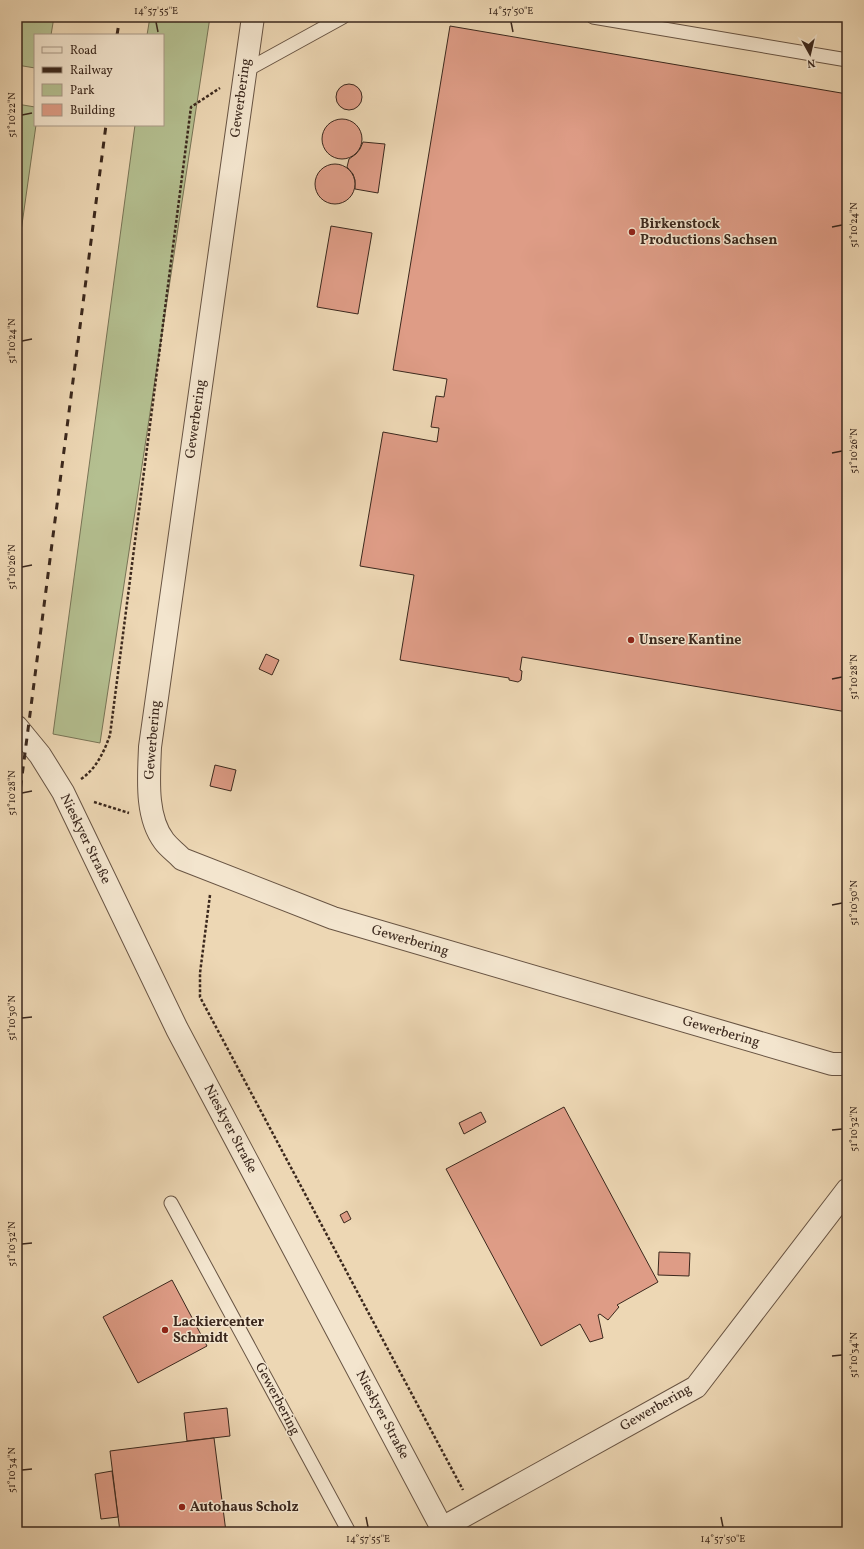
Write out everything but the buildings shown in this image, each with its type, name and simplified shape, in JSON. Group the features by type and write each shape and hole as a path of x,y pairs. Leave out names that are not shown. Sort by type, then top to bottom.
{"street":[{"name":"Gewerbering","path":"254,17 245,71 150,747 148,794 154,821 164,841 182,859 332,918 832,1064 847,1064"},
{"name":"Nieskyer Straße","path":"17,727 40,755 63,792 177,1029 443,1530"},
{"name":"Gewerbering","path":"443,1530 474,1510 696,1386 847,1190"}],"lane":[{"path":"245,71 343,17"},
{"path":"593,17 847,60"},
{"name":"Gewerbering","path":"171,1203 349,1532"}],"path":[{"path":"63,792 87,775 103,754 110,735 191,107 245,71"},
{"path":"63,792 154,821"},
{"path":"213,871 200,973 200,997 474,1510"}],"green space":[{"path":"17,17 54,17 51,34 34,34 34,68 17,65"},
{"path":"150,17 210,17 100,743 53,734 135,126 164,126 164,34 147,34"},
{"path":"17,104 34,107 34,126 36,126 17,260"}],"railway":[{"path":"117,34 120,17"},
{"path":"17,815 106,126"}],"place":[{"name":"Birkenstock Productions Sachsen","path":"632,232"},
{"name":"Unsere Kantine","path":"631,640"},
{"name":"Lackiercenter Schmidt","path":"165,1330"},
{"name":"Autohaus Scholz","path":"182,1507"}]}
